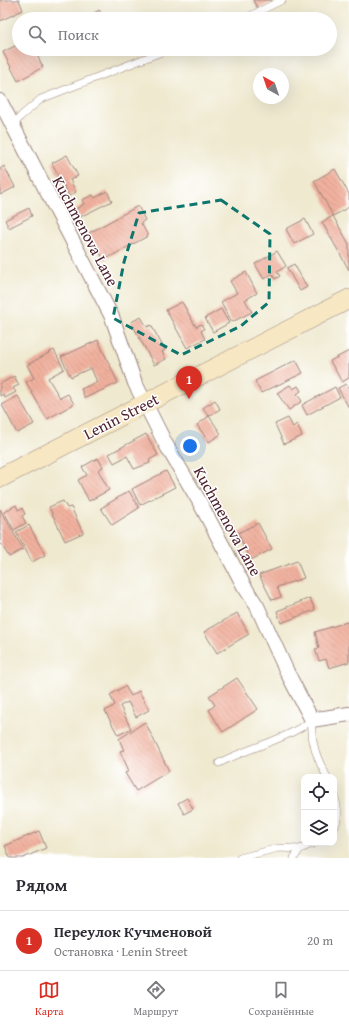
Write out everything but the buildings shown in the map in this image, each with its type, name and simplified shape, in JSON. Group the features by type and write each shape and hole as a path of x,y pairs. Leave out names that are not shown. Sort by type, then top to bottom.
{"street":[{"name":"Kuchmenova Lane","path":"0,102 112,317 128,366 165,443 199,501 244,586 257,606 287,672 312,720"},
{"name":"Lenin Street","path":"0,478 349,299"},
{"path":"312,720 349,714"}],"lane":[{"path":"258,12 282,0"},
{"path":"12,127 26,111 41,99 151,56"},
{"path":"220,763 241,752 278,740 297,731 312,720"},
{"path":"312,720 311,731 313,745 326,774"},
{"path":"337,805 337,821"},
{"path":"240,858 278,848 300,849 308,846"},
{"path":"294,858 300,849"}],"highlighted area":[{"path":"221,200 270,234 269,302 241,326 181,355 113,318 124,262 139,213"}],"place":[{"name":"Переулок Кучменовой","path":"189,399"}]}
